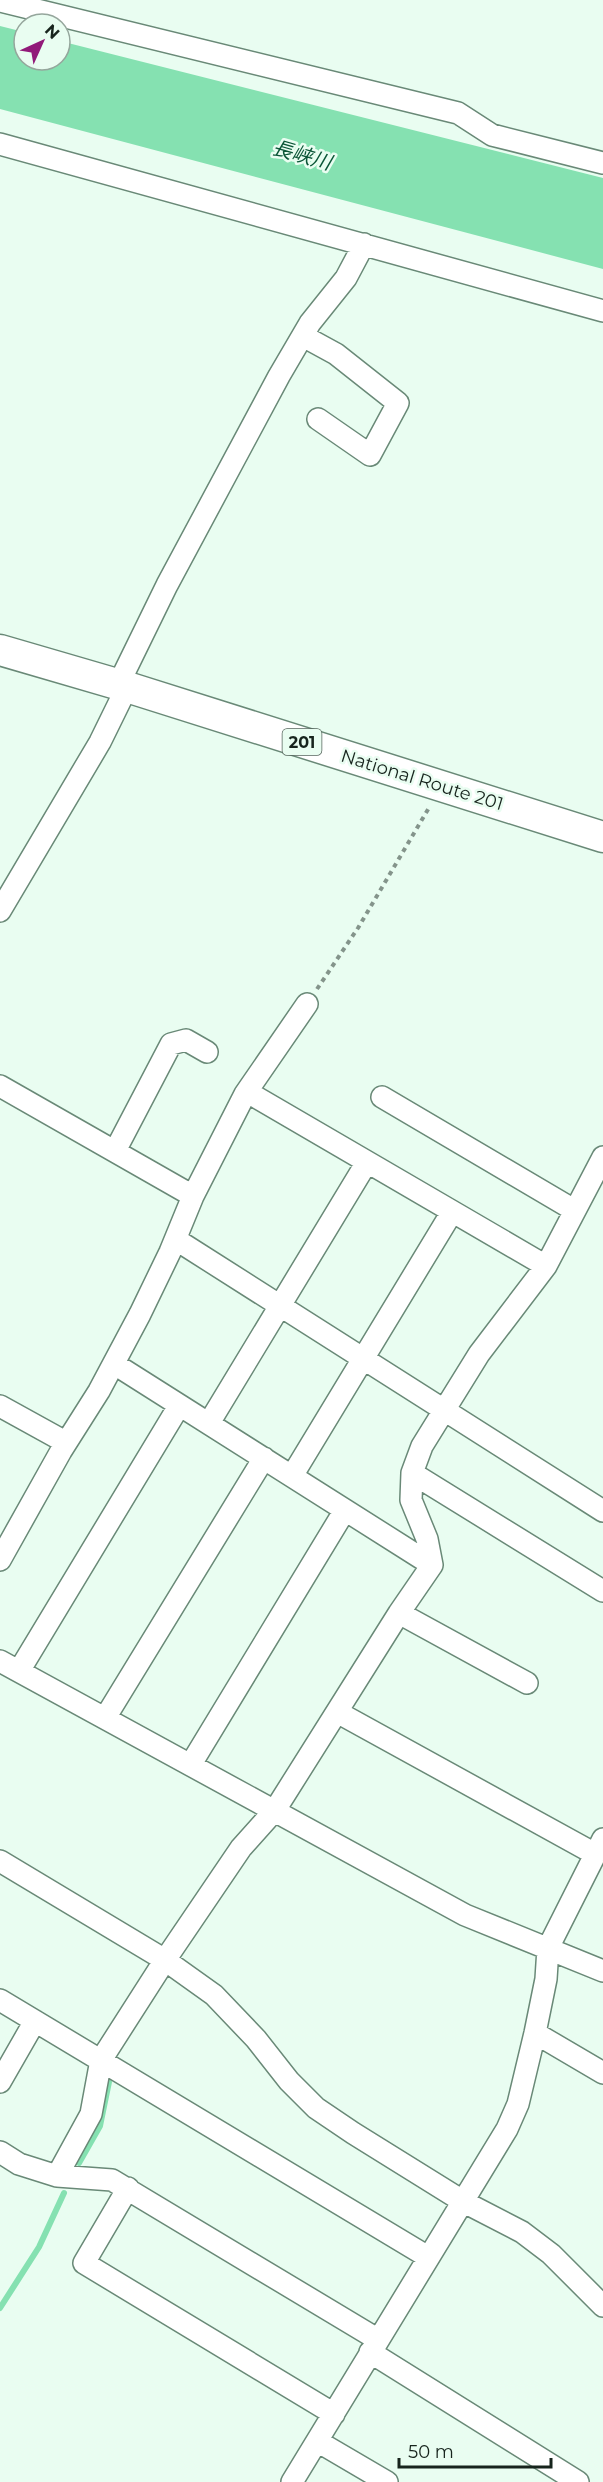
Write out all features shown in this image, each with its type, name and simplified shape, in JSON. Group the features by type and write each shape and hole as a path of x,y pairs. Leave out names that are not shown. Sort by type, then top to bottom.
{"highway":[{"name":"National Route 201","path":"0,650 127,687 603,837"}],"street":[{"path":"0,2 133,36 447,110 458,113 492,135 603,163"},
{"path":"0,144 603,311"},
{"path":"0,911 100,741 127,687 123,675 167,585 310,323 346,278 364,244"},
{"path":"303,336 336,354 398,403 370,455 318,419"},
{"path":"0,1560 61,1451 99,1391 141,1314 193,1196 245,1094 307,1004"},
{"path":"115,1151 171,1044 186,1040 207,1052"},
{"path":"0,1086 193,1196"},
{"path":"256,1097 546,1266"},
{"path":"382,1097 574,1210"},
{"path":"57,2176 91,2114 101,2060 165,1960 242,1848 275,1810 399,1612 432,1565 427,1539 411,1500 412,1473 422,1446 479,1354 546,1266 603,1157"},
{"path":"208,1423 368,1162"},
{"path":"292,1476 452,1212"},
{"path":"183,1244 603,1511"},
{"path":"124,1370 432,1565"},
{"path":"0,1406 58,1438"},
{"path":"19,1671 179,1406"},
{"path":"105,1718 264,1458"},
{"path":"412,1473 603,1591"},
{"path":"191,1764 345,1510"},
{"path":"399,1612 527,1683"},
{"path":"0,1661 465,1915 603,1971"},
{"path":"292,2482 507,2129 518,2104 535,2033 546,1979 548,1948 599,1846 337,1712"},
{"path":"0,1861 165,1960 214,1995 256,2040 289,2081 316,2108 464,2202 522,2232 551,2254 603,2306"},
{"path":"0,2000 428,2257"},
{"path":"0,2082 35,2021"},
{"path":"535,2033 603,2073"},
{"path":"0,2152 19,2163 57,2176 112,2180 128,2188 374,2345 578,2482"},
{"path":"128,2188 84,2263 334,2414"},
{"path":"317,2441 387,2482"}],"path":[{"path":"307,1004 358,928 413,832 443,786"}],"water":[{"name":"長峡川","path":"0,26 12,29 12,72 72,72 72,44 603,178 603,269 0,109"}],"waterway":[{"path":"79,2163 100,2126 109,2082"},
{"path":"0,2308 39,2247 64,2193"}]}
